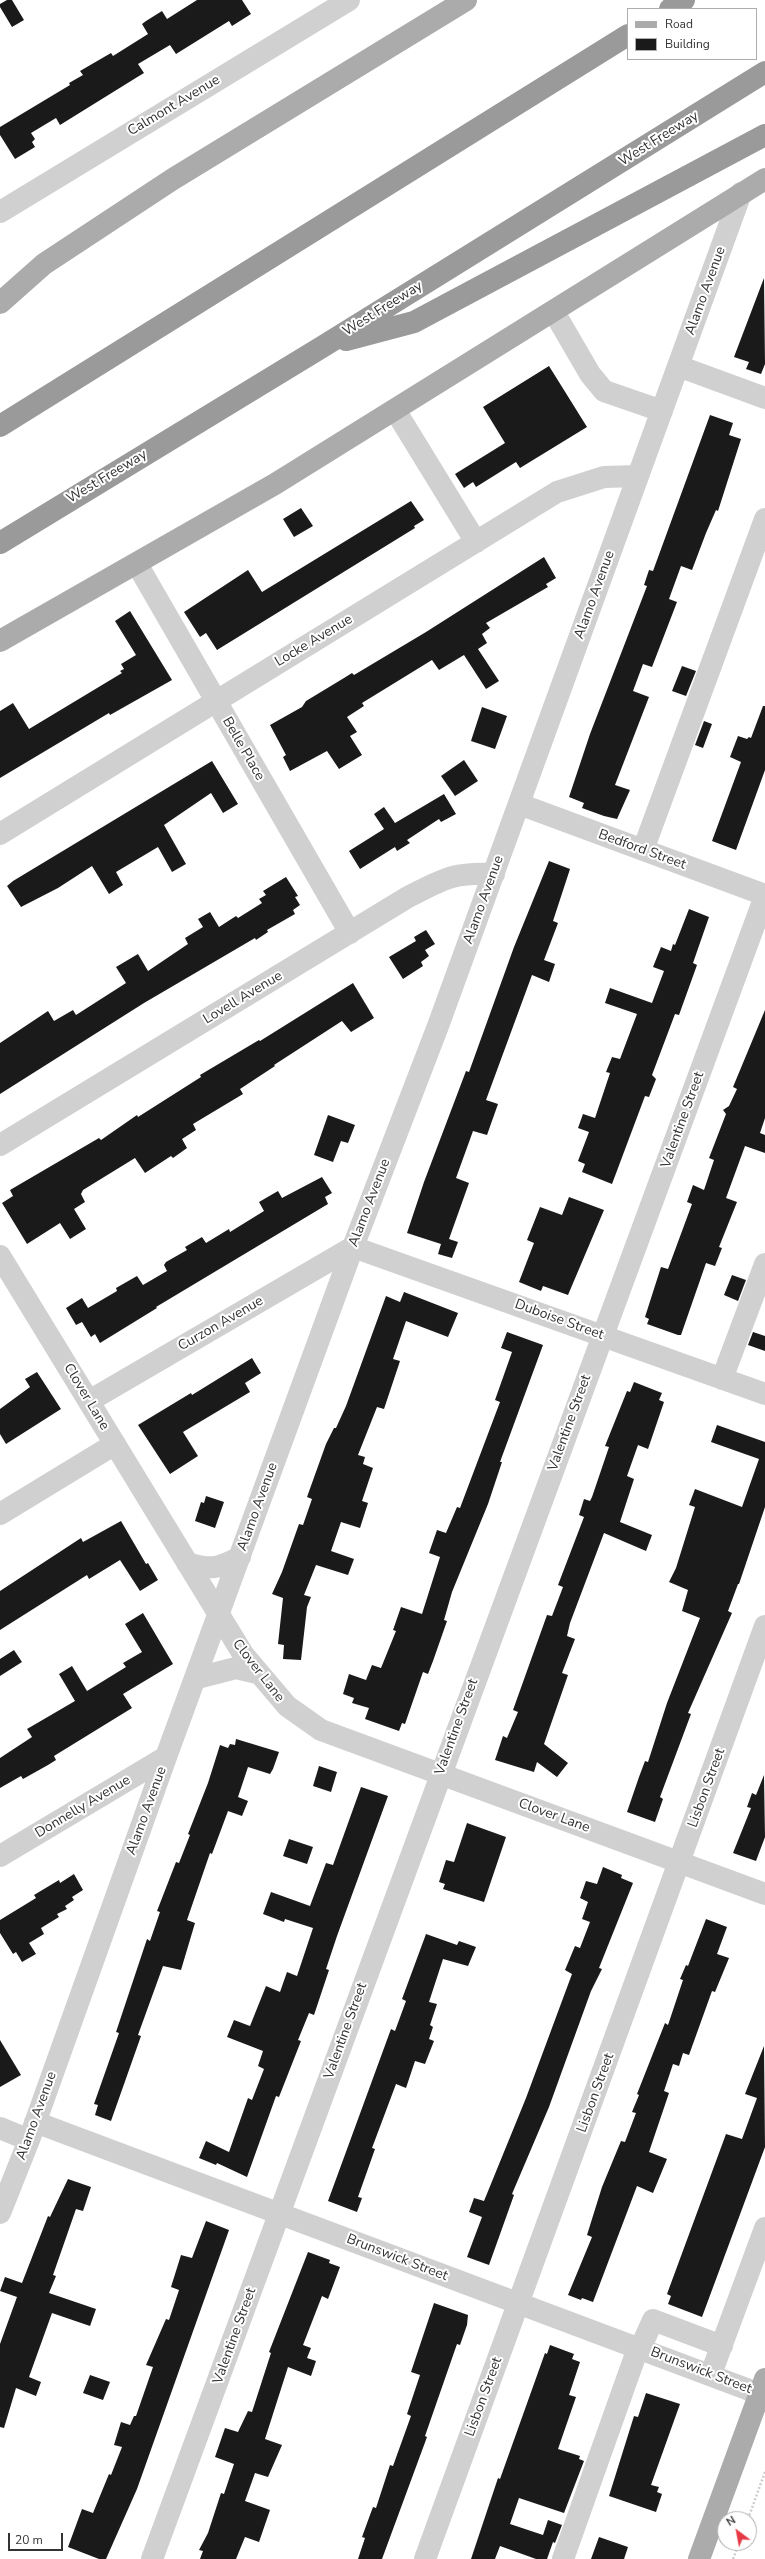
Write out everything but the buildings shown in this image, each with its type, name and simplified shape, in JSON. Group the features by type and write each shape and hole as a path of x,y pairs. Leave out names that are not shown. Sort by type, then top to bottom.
{"highway":[{"path":"656,8 666,0"},
{"path":"672,8 684,0"},
{"path":"600,51 627,31"},
{"path":"0,426 187,311 627,35"},
{"name":"West Freeway","path":"0,543 322,347 765,72"},
{"path":"322,347 414,322 765,135"}],"main road":[{"path":"0,303 44,264 173,179 466,0"},
{"path":"0,640 275,484 554,312 765,179"},
{"path":"699,2559 762,2386"}],"street":[{"name":"Calmont Avenue","path":"0,212 349,0"},
{"name":"Alamo Avenue","path":"0,2212 32,2131 166,1757 219,1618 353,1247 494,874 741,194"},
{"path":"554,312 590,374 604,391 662,411"},
{"path":"678,366 765,398"},
{"path":"395,410 476,542"},
{"name":"Locke Avenue","path":"0,834 557,492 604,477 638,476"},
{"path":"643,850 765,519"},
{"name":"Belle Place","path":"136,564 350,933"},
{"name":"Bedford Street","path":"519,804 765,896"},
{"name":"Lovell Avenue","path":"0,1145 408,897 449,876 466,873 494,874"},
{"name":"Valentine Street","path":"152,2559 280,2214 440,1774 765,896"},
{"name":"Duboise Street","path":"353,1247 765,1394"},
{"name":"Curzon Avenue","path":"89,1401 353,1247"},
{"name":"Clover Lane","path":"0,1256 219,1618 257,1672 287,1706 321,1730 765,1894"},
{"path":"722,1379 765,1264"},
{"path":"0,1514 115,1444"},
{"path":"187,1563 205,1568 221,1567 240,1557"},
{"name":"Lisbon Street","path":"425,2559 680,1863 765,1626"},
{"path":"197,1678 236,1668 257,1672"},
{"name":"Donnelly Avenue","path":"0,1856 166,1757"},
{"name":"Brunswick Street","path":"0,2128 32,2131 280,2214 711,2374 762,2386"},
{"path":"711,2374 765,2228"},
{"path":"563,2559 639,2348 653,2320 722,2346"}],"path":[{"path":"751,2511 765,2472"}]}
